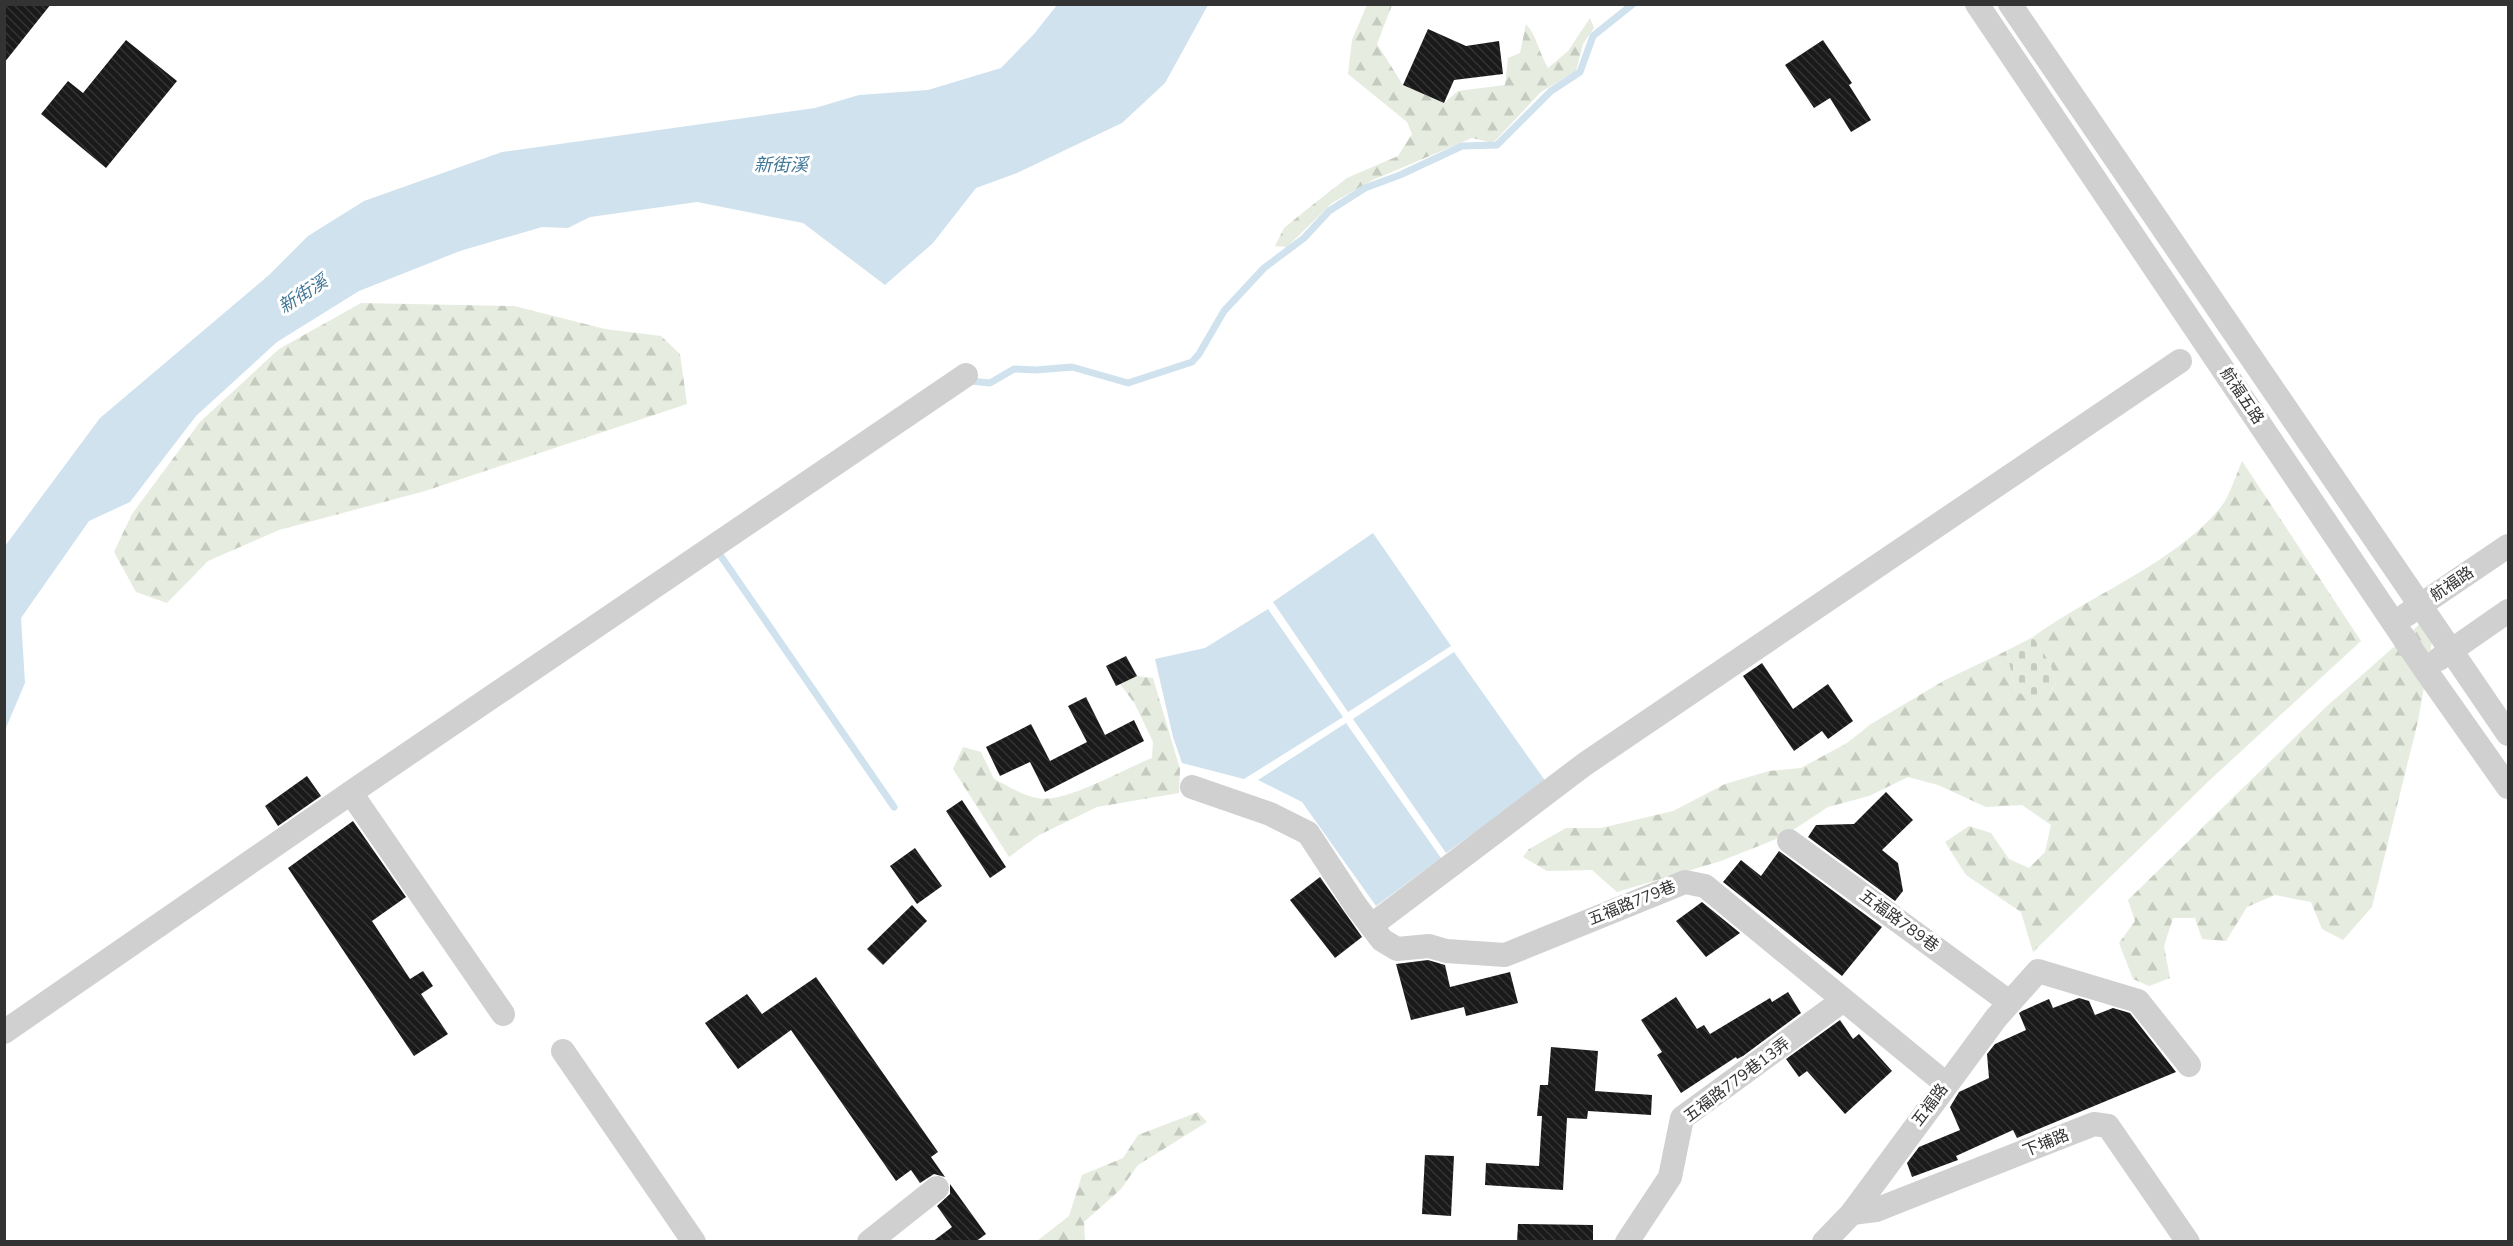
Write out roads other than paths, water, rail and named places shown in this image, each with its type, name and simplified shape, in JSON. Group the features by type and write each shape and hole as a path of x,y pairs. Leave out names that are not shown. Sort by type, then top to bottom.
{"street":[{"name":"航福五路","path":"1977,4 2424,668 2508,787"},
{"name":"航福五路","path":"2010,4 2508,734"},
{"path":"1372,925 1585,764 2180,361"},
{"path":"4,1032 966,375"},
{"name":"航福路","path":"2395,622 2508,546"},
{"path":"2424,668 2508,611"},
{"name":"五福路779巷","path":"1192,787 1270,814 1308,833 1356,906 1382,939 1397,949 1430,946 1446,951 1505,955 1685,882 1705,886 1842,1001 1946,1084"},
{"path":"351,793 503,1014"},
{"name":"五福路789巷","path":"1789,841 2009,1002"},
{"name":"五福路","path":"1824,1242 1852,1213 2009,1002 2038,971 2138,1001 2189,1065"},
{"name":"五福路779巷13弄","path":"1628,1242 1670,1177 1682,1118 1842,1001"},
{"path":"563,1051 694,1242"},
{"name":"下埔路","path":"1852,1213 1876,1210 2094,1124 2108,1126 2188,1242"},
{"path":"869,1242 937,1188"}],"water":[{"name":"新街溪","path":"1057,5 1208,5 1165,83 1122,123 1017,173 976,188 933,243 885,285 803,223 697,202 590,217 568,228 542,227 460,251 359,291 277,342 196,416 130,502 89,521 21,618 25,683 5,730 5,546 100,418 269,275 308,236 364,201 502,152 815,108 859,95 928,90 1001,68 1034,34"},
{"path":"1373,533 1451,646 1348,712 1273,602"},
{"path":"1268,609 1343,717 1244,779 1182,763 1173,737 1155,659 1205,648"},
{"path":"1454,652 1546,782 1446,853 1353,719"},
{"path":"1346,723 1441,858 1376,906 1302,802 1258,780"}],"waterway":[{"path":"970,381 990,383 1014,369 1072,367 1128,383 1192,362 1224,311 1264,268 1304,238 1329,211 1365,188 1400,175 1462,146 1497,145 1551,91 1580,72 1593,36 1633,4"},
{"path":"720,551 718,552 894,807"}]}
